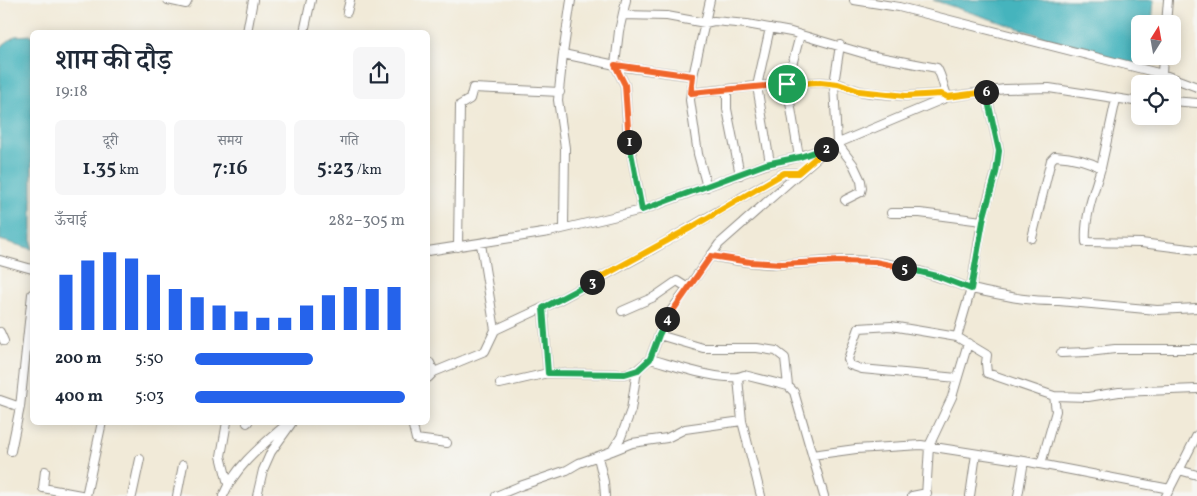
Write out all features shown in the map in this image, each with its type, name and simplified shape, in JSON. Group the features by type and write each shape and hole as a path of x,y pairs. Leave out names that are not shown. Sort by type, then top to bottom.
{"street":[{"path":"168,0 186,4 188,0"},
{"path":"247,30 253,0"},
{"path":"304,30 311,0"},
{"path":"347,12 350,0"},
{"path":"564,228 564,148 558,100 571,0"},
{"path":"626,0 615,65 625,85 628,135 642,210"},
{"path":"707,187 695,138 690,100 693,76 710,0"},
{"path":"854,0 899,8 1162,74 1197,87"},
{"path":"1167,15 1168,0"},
{"path":"623,15 668,16 705,22 747,24 800,35 869,54 937,68 942,75 944,90 948,97"},
{"path":"770,28 757,86 770,163"},
{"path":"800,35 787,84 800,157"},
{"path":"840,45 834,84 837,143 853,164 861,181 862,188 861,192 845,200"},
{"path":"563,54 615,65 693,76"},
{"path":"1162,65 1162,74"},
{"path":"691,93 820,82 871,93 906,96 941,94 948,97"},
{"path":"458,247 460,105 470,99 473,88 560,92"},
{"path":"430,251 480,244 564,228 642,210 770,163 800,157 829,147 948,97 1006,89 1050,88 1131,101"},
{"path":"727,89 727,109 740,175"},
{"path":"957,337 971,289 982,221 996,173 999,151 986,91"},
{"path":"1116,99 1101,168 1092,199 1085,235 1086,242 1141,244 1197,250"},
{"path":"1181,102 1197,103"},
{"path":"500,384 548,373 625,374 638,370 650,359 670,312 719,244 829,147"},
{"path":"1032,238 1051,160 1055,156 1089,161 1101,168"},
{"path":"495,330 543,308 669,240 784,173 798,173"},
{"path":"891,213 920,213 982,221"},
{"path":"431,375 485,351 495,330 480,244"},
{"path":"711,256 750,262 782,264 825,261 875,262 937,276 971,289 1018,299 1157,310 1197,308"},
{"path":"0,260 30,268"},
{"path":"622,311 654,296 677,281 688,288"},
{"path":"543,308 548,373"},
{"path":"11,451 20,407 30,313"},
{"path":"958,378 862,369 850,365 848,359 859,328 891,326 957,337 987,354 987,373 1054,396 1088,397 1119,392 1197,389"},
{"path":"0,332 4,341"},
{"path":"659,335 703,348 757,348 776,351 785,358 788,386"},
{"path":"912,496 926,495 929,446 952,397 968,343"},
{"path":"1061,353 1115,349 1197,349"},
{"path":"650,359 699,373 738,378 744,374 788,386 794,392 824,496"},
{"path":"612,451 621,437 631,410 638,370"},
{"path":"738,378 742,422 761,496"},
{"path":"1041,464 1056,411 1054,396"},
{"path":"0,400 20,407"},
{"path":"496,496 632,444 667,438 684,429 742,422"},
{"path":"45,471 42,488 86,496 101,425"},
{"path":"226,425 221,456 228,484"},
{"path":"223,496 228,484 253,454 287,425"},
{"path":"257,496 263,470 271,452 289,425"},
{"path":"413,425 416,438 447,443"},
{"path":"812,455 905,445 929,446 1041,464 1168,492 1197,435"},
{"path":"970,496 976,454"},
{"path":"598,457 605,496"},
{"path":"132,496 140,459"},
{"path":"1018,496 1024,461"},
{"path":"177,496 183,465"},
{"path":"1179,470 1197,475"}],"water":[{"path":"933,0 1154,0 1153,15 1131,15 1131,65 1137,65 1135,67"},
{"path":"30,35 30,248 0,240 0,47 15,36"}],"route":[{"path":"615,65 693,76 691,93 787,84 820,82 838,84 871,93 906,96 941,94 948,97 986,91 999,151 996,173 984,216 971,289 937,276 875,262 840,261 782,264 750,262 711,256 670,312 650,359 638,370 625,374 548,373 543,308 646,253 784,173 798,173 829,147 800,157 766,164 725,181 642,210 628,135 625,85 615,65"}]}
